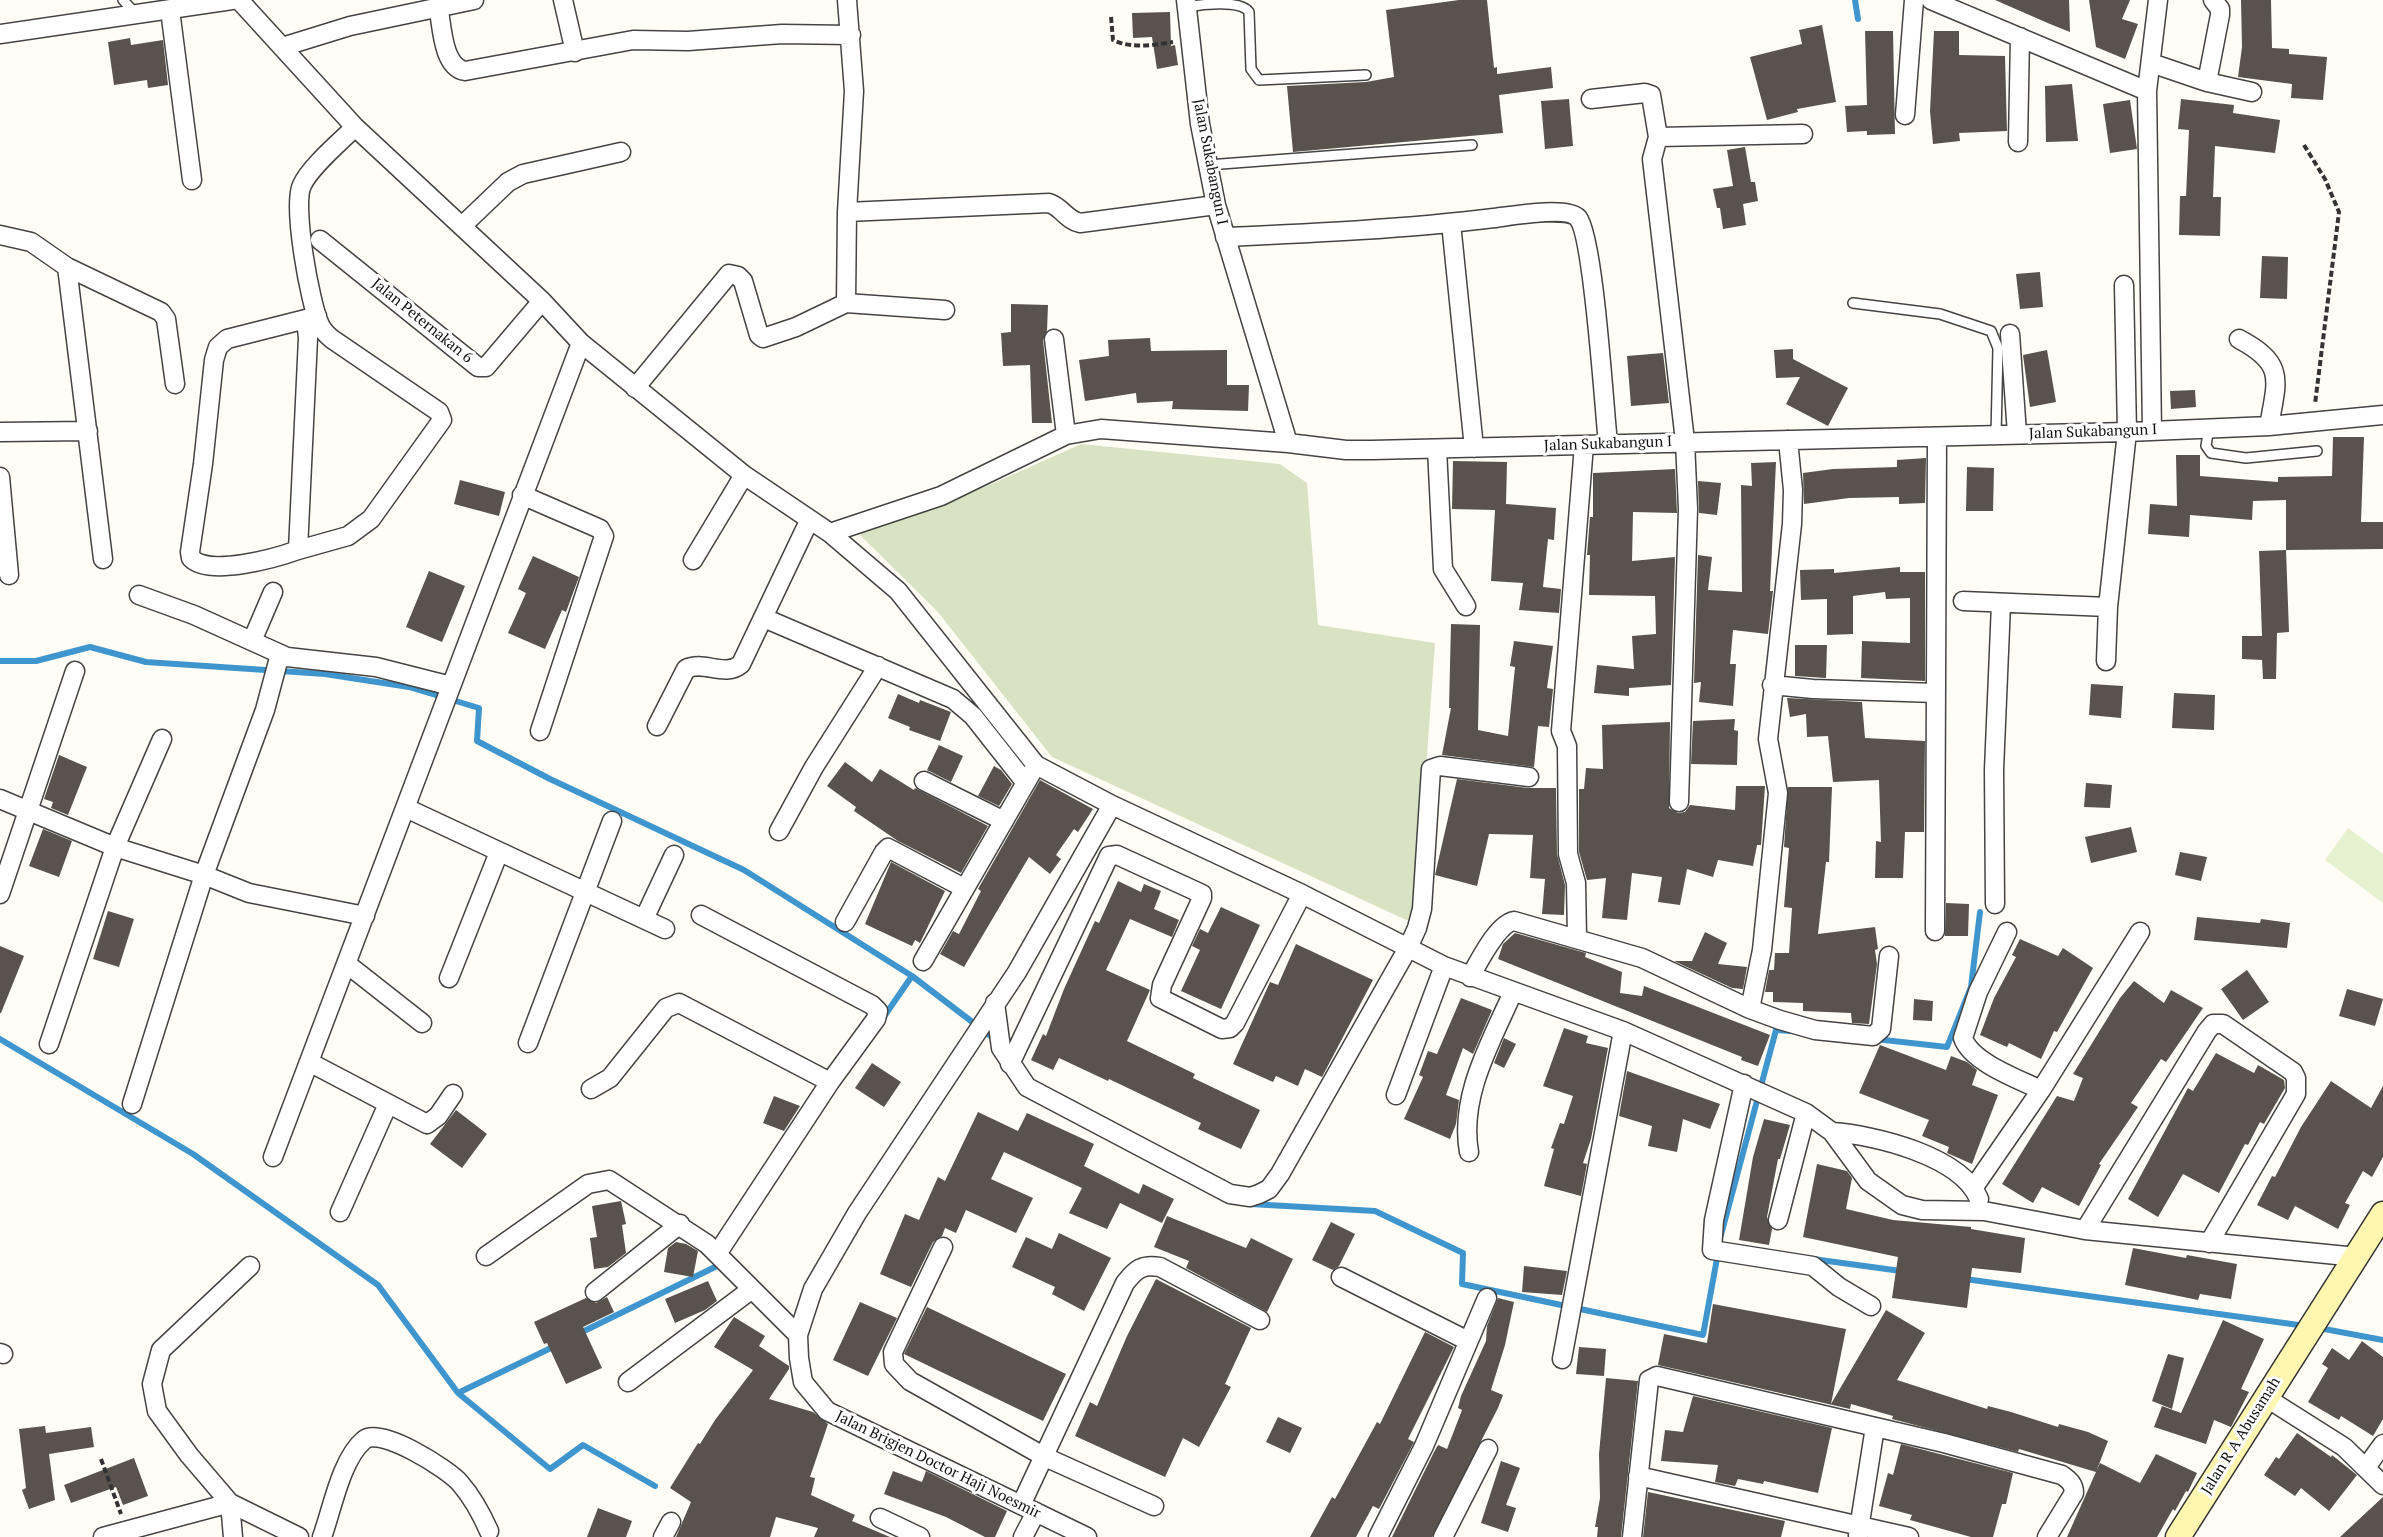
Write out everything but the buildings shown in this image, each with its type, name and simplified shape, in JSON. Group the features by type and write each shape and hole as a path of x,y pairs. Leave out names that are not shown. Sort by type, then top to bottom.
{"street":[{"path":"0,34 232,0"},
{"path":"239,0 355,127 463,225 542,301 581,343 744,475 830,533 913,607 1036,765 1112,805 1302,894 1444,966 1623,1031 1806,1113 1832,1132 1868,1181 1902,1205 1922,1210 1984,1211 2085,1230 2357,1257"},
{"path":"282,47 350,26 438,5 474,0"},
{"path":"563,0 575,52"},
{"path":"846,303 847,212 854,91 847,0"},
{"path":"1905,115 1914,0"},
{"path":"1931,0 2147,91"},
{"path":"2152,431 2147,91 2158,0"},
{"path":"2207,82 2220,15 2214,0"},
{"name":"Jalan Sukabangun I","path":"1186,4 1189,40 1216,205 1288,443 1346,450 1937,437 2270,426 2383,415"},
{"path":"438,5 449,61 461,70 575,52 633,40 688,41 782,34 851,35"},
{"path":"170,10 192,180"},
{"path":"2018,142 2020,37"},
{"path":"2151,63 2207,82 2252,92"},
{"path":"1591,99 1644,93 1651,96 1658,137 1652,159 1685,441 1688,509 1679,802"},
{"path":"298,550 308,338 311,317 298,222 299,191 307,177 355,127"},
{"path":"1658,137 1803,134"},
{"path":"463,225 508,183 523,174 621,152"},
{"path":"847,212 1049,203 1058,207 1068,219 1080,223 1216,205"},
{"path":"1226,237 1451,223 1568,212 1579,220 1589,257 1608,443"},
{"path":"1451,223 1474,448"},
{"path":"0,235 32,242 67,267 164,315 175,384"},
{"name":"Jalan Peternakan 6","path":"320,240 380,286 464,357 482,368 489,363 542,301"},
{"path":"67,267 103,560"},
{"path":"635,388 729,274 743,280 761,337 796,327 846,303 945,310"},
{"path":"2106,661 2108,607 2127,432 2124,285"},
{"path":"311,317 332,339 439,412 442,420 371,519 348,536 249,563 206,565 195,562 190,552 203,464 214,360 218,347 227,339 311,317"},
{"path":"2010,334 2017,434"},
{"path":"1054,339 1066,435"},
{"path":"2239,339 2258,349 2271,362 2275,385 2270,426"},
{"path":"273,1157 581,343"},
{"path":"830,533 941,496 1066,435 1101,429 1288,443"},
{"path":"0,432 88,430"},
{"path":"1935,931 1937,437"},
{"path":"1750,1010 1762,950 1778,793 1769,745 1772,685 1792,524 1793,490 1788,440"},
{"path":"1577,937 1576,883 1568,854 1567,746 1561,732 1584,446"},
{"path":"1437,449 1443,569 1466,606"},
{"path":"693,560 744,475"},
{"path":"0,477 9,575"},
{"path":"522,495 600,529 604,536 540,731"},
{"path":"657,726 686,669 694,667 731,670 738,667 764,618 809,521"},
{"path":"252,641 273,592"},
{"path":"139,595 194,615 252,641 279,660 376,667 451,689"},
{"path":"1963,601 2108,607"},
{"path":"1995,904 1994,770 2001,604"},
{"path":"764,618 953,699 968,710 1025,782"},
{"path":"132,1104 204,875 270,692 279,660"},
{"path":"779,831 814,766 878,666"},
{"path":"0,894 75,671"},
{"path":"1772,685 1814,689 1936,693"},
{"path":"49,1044 115,847 162,739"},
{"path":"923,961 1036,765"},
{"path":"995,1003 1001,1048 1022,1084 1230,1194 1250,1197 1269,1189 1280,1174 1408,948 1422,909 1431,770 1440,766 1529,777"},
{"path":"924,781 1004,821"},
{"path":"0,799 115,847 204,875 249,893 365,916"},
{"name":"Jalan Brigjen Doctor Haji Noesmir","path":"1088,1537 827,1411 803,1382 798,1335 813,1289 857,1213 1052,914 1112,805"},
{"path":"406,808 664,929"},
{"path":"528,1043 612,821"},
{"path":"845,922 888,848 964,888"},
{"path":"449,978 500,852"},
{"path":"644,919 674,855"},
{"path":"1010,1064 1109,856 1118,855 1202,894 1195,915 1162,985 1160,998 1222,1029 1230,1028 1235,1023 1302,894"},
{"path":"701,915 876,1008 876,1019 830,1082 717,1254"},
{"path":"1470,977 1499,931 1509,922 1577,937 1642,958 1750,1010 1815,1030 1877,1035 1881,1029 1888,956"},
{"path":"2007,932 1978,992 1963,1038 1970,1051 1998,1070 2041,1090"},
{"path":"1974,1187 2041,1090 2140,932"},
{"path":"346,964 422,1023"},
{"path":"1396,1095 1444,966"},
{"path":"1469,1152 1467,1122 1472,1091 1513,992"},
{"path":"591,1089 610,1078 666,1008 679,1003 830,1082"},
{"path":"2085,1230 2207,1031 2213,1024 2223,1024 2293,1072 2297,1085 2296,1094 2209,1243"},
{"path":"1562,1359 1623,1031"},
{"path":"309,1062 427,1124 438,1116 453,1094"},
{"path":"1756,1089 1714,1220 1711,1246 1717,1252 1813,1266 1839,1287 1871,1306"},
{"path":"340,1212 388,1104"},
{"path":"1778,1220 1806,1113"},
{"path":"1832,1132 1853,1133 1915,1151 1945,1165 1974,1187 1984,1211"},
{"path":"486,1256 588,1184 609,1180 680,1224 717,1254 798,1335"},
{"name":"Jalan R A Abusamah","path":"2178,1537 2383,1214"},
{"path":"595,1292 680,1224"},
{"path":"943,1247 893,1352 894,1364 910,1381 1045,1457 1155,1506"},
{"path":"1023,1537 1045,1457 1125,1283 1135,1270 1146,1264 1160,1267 1260,1320"},
{"path":"250,1266 161,1350 152,1384 157,1411 189,1455 230,1503 299,1537"},
{"path":"1341,1277 1468,1341"},
{"path":"628,1382 752,1289"},
{"path":"1378,1537 1424,1446 1487,1298"},
{"path":"1632,1537 1649,1380 1654,1376 1944,1443 2069,1479 2074,1487 2074,1493 2047,1537"},
{"path":"2265,1398 2344,1447 2367,1466 2383,1485"},
{"path":"1858,1531 1875,1427"},
{"path":"322,1537 349,1460 363,1440 371,1436 382,1436 396,1443 459,1481 475,1501 489,1531"},
{"path":"2367,1466 2383,1444"},
{"path":"1443,1537 1488,1449"},
{"path":"1638,1476 1858,1531 1909,1537"},
{"path":"103,1537 230,1503"},
{"path":"230,1503 233,1537"},
{"path":"880,1518 917,1536"}],"lane":[{"path":"123,0 137,15"},
{"path":"1186,4 1239,2 1246,6 1249,12 1251,69 1259,80 1366,75"},
{"path":"1208,165 1472,145"},
{"path":"1852,303 1940,314 1991,331 1998,348 1996,435"},
{"path":"2209,428 2206,450 2211,453 2246,458 2317,451"}],"path":[{"path":"1111,17 1113,40 1122,44 1149,45 1189,40"},
{"path":"2304,145 2325,179 2339,212 2313,421"},
{"path":"101,1459 128,1532"}],"green space":[{"path":"1081,444 1280,464 1307,483 1318,625 1435,643 1415,924 1052,757 937,611 859,534 994,483"},
{"path":"2348,828 2383,854 2383,903 2325,860"}],"waterway":[{"path":"1855,0 1858,19"},
{"path":"0,661 36,661 90,647 146,662 325,674 409,687 479,708 477,741 550,779 744,870 912,976 996,1040"},
{"path":"1875,1039 1947,1047 1971,987 1980,912"},
{"path":"883,1018 912,976"},
{"path":"1721,1235 1776,1030 1790,1031"},
{"path":"0,1039 193,1154 378,1285 458,1393 550,1469 583,1445 655,1486"},
{"path":"1250,1204 1375,1211 1463,1253 1462,1284 1703,1335 1718,1253"},
{"path":"1813,1259 1901,1271"},
{"path":"580,1333 715,1267"},
{"path":"1965,1279 2306,1326"},
{"path":"2319,1328 2383,1340"},
{"path":"458,1393 555,1346"}]}
